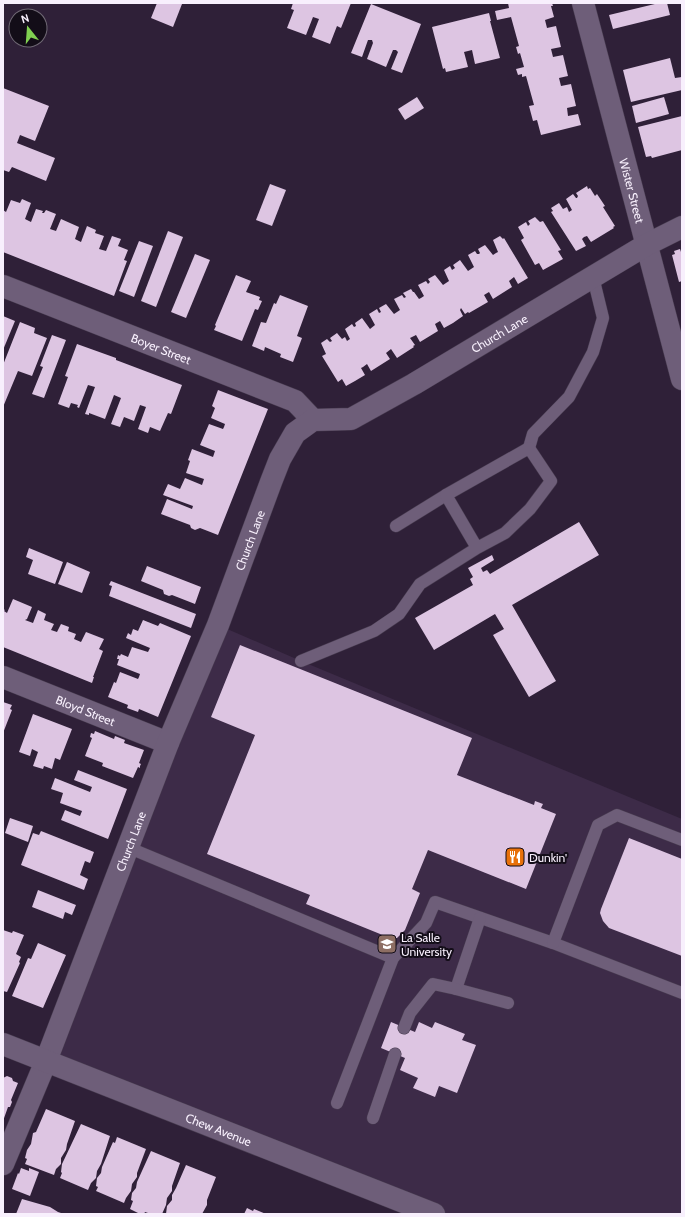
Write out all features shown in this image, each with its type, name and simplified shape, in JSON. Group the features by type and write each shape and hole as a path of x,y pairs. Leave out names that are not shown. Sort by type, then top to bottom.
{"street":[{"name":"Wister Street","path":"583,3 682,379"},
{"name":"Church Lane","path":"3,1164 46,1061 127,847 168,744 218,625 280,459 295,433 313,420 351,419 414,384 646,245 682,227"},
{"name":"Boyer Street","path":"3,286 295,401 313,420"},
{"name":"Bloyd Street","path":"3,677 168,744"},
{"name":"Chew Avenue","path":"3,1044 407,1209 434,1214"}],"lane":[{"path":"396,526 446,495 529,448 533,434 569,397 593,352 603,318 593,277"},
{"path":"301,661 374,631 398,614 420,584 477,548 505,533 530,509 551,481 529,448"},
{"path":"446,495 477,548"},
{"path":"553,943 598,825 617,815 682,840"},
{"path":"127,847 392,958"},
{"path":"337,1103 392,958 426,923 436,902 553,943 682,993"},
{"path":"456,989 480,918"},
{"path":"404,1028 410,1013 433,984 508,1004"},
{"path":"373,1118 395,1054"}],"shaded area":[{"name":"La Salle University","path":"218,625 682,819 682,1214 434,1214 46,1061"}],"building":[{"path":"157,3 182,4 173,27 151,18"},
{"path":"293,3 351,3 341,28 337,26 330,44 312,37 319,19 313,17 306,35 287,28 294,10 291,9"},
{"path":"508,3 552,3 553,6 551,6 554,17 545,20 547,28 556,26 561,47 551,49 553,57 563,55 568,76 559,78 561,86 571,84 576,106 567,108 568,116 578,114 581,125 541,135 537,120 533,121 529,106 534,105 526,76 522,77 522,74 518,75 516,69 524,67 520,53 518,54 516,47 519,46 511,17 497,20 495,11 509,8"},
{"path":"659,3 667,3 670,15 613,29 609,15"},
{"path":"371,4 421,24 402,73 391,69 398,52 396,50 393,50 386,67 367,59 373,43 372,40 368,40 362,57 351,53"},
{"path":"489,13 500,58 475,64 472,50 464,52 468,67 446,72 445,68 443,69 432,27"},
{"path":"670,58 675,78 682,77 682,90 631,102 623,70"},
{"path":"3,88 49,106 35,141 20,135 17,143 55,158 46,181 12,167 9,172 3,170"},
{"path":"417,97 424,108 405,120 398,109"},
{"path":"664,97 669,114 636,123 632,106"},
{"path":"682,116 682,150 652,158 651,156 646,157 638,127"},
{"path":"270,184 286,190 272,226 256,220"},
{"path":"587,186 595,196 597,194 615,226 591,242 587,236 584,237 582,239 586,246 576,251 551,212 553,211 551,208 559,203 563,209 567,207 569,212 572,210 566,199 573,194 577,198 578,196 576,193"},
{"path":"22,199 31,203 25,219 31,222 36,209 43,211 42,213 46,210 56,214 50,229 56,231 61,219 79,227 75,239 81,242 87,226 96,230 95,233 104,236 99,249 106,251 112,236 121,239 118,246 128,250 124,260 127,261 114,296 3,252 3,210 6,212 11,200 20,203"},
{"path":"535,217 540,222 543,221 561,250 558,251 563,259 543,270 539,263 535,265 521,240 524,238 518,227 526,222 528,226 530,224 528,221"},
{"path":"168,231 183,237 156,307 141,301"},
{"path":"500,236 503,239 504,238 528,278 518,284 514,277 509,281 512,287 493,299 489,292 484,295 488,302 465,314 461,308 460,310 463,316 453,323 444,328 440,321 435,324 438,331 420,342 416,335 410,338 415,345 413,346 414,347 397,358 391,349 386,353 390,359 371,371 367,364 361,368 365,375 346,386 342,379 338,382 322,356 326,354 321,343 327,339 330,342 332,341 330,338 337,333 342,339 345,337 347,341 350,339 345,329 352,324 354,327 356,326 355,323 362,318 370,329 375,325 369,314 377,309 379,313 381,312 379,308 386,304 394,314 400,310 394,299 402,295 404,298 406,297 403,293 411,289 419,299 421,298 424,296 418,285 426,281 428,284 430,282 428,279 435,275 443,285 449,281 444,270 450,266 452,270 455,268 453,265 460,260 468,271 474,267 468,255 475,251 479,254 478,249 485,245 493,255 498,252 493,240"},
{"path":"139,241 153,246 134,297 119,291"},
{"path":"680,249 682,252 682,281 679,282 672,255 675,254 674,251"},
{"path":"195,254 210,260 186,318 171,312"},
{"path":"236,275 251,281 246,292 260,297 259,300 262,301 258,310 255,309 242,341 214,330"},
{"path":"280,295 308,306 297,336 302,338 293,362 280,357 281,354 265,347 264,351 252,346 261,322 266,323 274,303 276,304"},
{"path":"3,316 15,321 3,350"},
{"path":"20,322 35,328 34,333 47,338 32,376 18,371 3,407 3,365"},
{"path":"52,335 66,340 44,398 32,394 43,367 40,366"},
{"path":"77,344 182,385 171,414 168,413 160,431 150,427 148,433 138,429 146,407 140,405 134,421 124,417 120,427 111,424 121,398 114,395 105,419 89,413 89,415 85,414 95,387 88,385 79,408 77,407 78,405 71,403 69,408 58,404 68,377 65,376"},
{"path":"218,390 268,409 218,535 200,528 195,530 191,528 190,525 161,514 167,499 192,509 193,506 163,495 168,484 180,489 185,478 202,485 204,479 186,473 190,461 188,460 192,449 213,457 215,451 200,445 209,424 223,429 225,424 211,418 215,408 212,406"},
{"path":"579,522 599,555 512,605 556,681 529,697 493,635 504,629 495,614 434,650 415,618 473,585 470,579 473,577 468,568 492,555 494,560 481,568 483,572 487,570 490,574"},
{"path":"29,548 63,562 55,584 28,574 33,560 26,557"},
{"path":"67,562 90,572 82,593 58,584"},
{"path":"147,566 201,587 195,604 172,595 169,596 164,594 163,590 141,581"},
{"path":"111,581 196,614 191,628 109,596 112,586 109,585"},
{"path":"13,599 32,607 27,619 25,620 33,623 38,610 46,614 44,620 54,624 51,630 57,632 61,624 69,627 68,631 76,634 74,639 81,642 86,632 104,639 99,649 103,651 92,683 3,647 3,609 7,613"},
{"path":"143,620 158,626 160,623 191,636 158,717 139,709 138,712 127,708 128,705 108,697 120,672 138,679 139,677 140,674 117,665 119,659 117,659 118,655 120,656 121,654 128,657 132,647 148,652 150,648 126,638 128,633 131,635 133,629 138,631"},
{"path":"240,645 472,738 457,775 534,805 535,801 543,804 541,808 556,814 526,889 428,850 412,889 420,893 405,930 397,938 390,938 306,904 310,895 207,854 255,735 211,717"},
{"path":"3,702 12,705 10,709 12,710 3,733"},
{"path":"33,714 72,729 60,760 55,758 52,769 44,766 43,769 33,766 38,752 32,749 30,756 19,752"},
{"path":"95,731 114,739 115,736 125,740 124,743 144,750 139,763 141,764 140,768 138,767 133,778 102,766 103,763 85,756 92,738 90,737 91,733 94,734"},
{"path":"78,770 127,789 108,839 61,820 65,810 80,816 82,811 60,803 63,793 51,789 55,778 90,792 92,787 74,780"},
{"path":"10,818 33,826 28,842 5,833"},
{"path":"41,831 94,852 90,863 85,861 80,875 88,879 84,890 21,865 33,833 39,835"},
{"path":"629,838 682,859 682,956 609,928 603,921 600,913 601,909"},
{"path":"38,890 76,905 72,915 65,912 63,919 32,907"},
{"path":"3,930 12,933 13,931 24,935 16,954 21,957 20,963 7,992 3,991"},
{"path":"38,943 66,955 43,1008 12,996 28,958 31,959"},
{"path":"391,1022 415,1032 419,1022 432,1028 435,1022 465,1034 462,1040 476,1045 457,1093 439,1086 435,1097 413,1088 418,1078 400,1070 405,1058 381,1048"},
{"path":"7,1076 18,1083 11,1100 12,1102 10,1107 8,1107 3,1121 3,1078"},
{"path":"46,1109 75,1121 66,1150 61,1158 61,1164 56,1169 54,1175 25,1164 27,1159 25,1158 27,1150 31,1144 33,1133 36,1132"},
{"path":"81,1124 110,1136 101,1164 97,1171 96,1178 91,1183 88,1190 60,1178 62,1173 62,1164"},
{"path":"117,1137 146,1149 137,1173 137,1177 132,1184 131,1191 124,1203 96,1191 98,1187 96,1186 97,1178 101,1173 102,1167 113,1142 115,1143"},
{"path":"151,1151 180,1163 172,1186 172,1191 167,1198 162,1214 151,1214 145,1212 144,1214 140,1214 130,1209 133,1201 131,1200 132,1193 136,1188 137,1182"},
{"path":"186,1165 216,1177 207,1200 207,1205 202,1214 166,1214 167,1206 172,1200 172,1195"},
{"path":"21,1168 29,1171 29,1168 39,1172 30,1196 12,1189"},
{"path":"22,1199 50,1207 64,1214 16,1214"},
{"path":"247,1208 253,1211 254,1209 266,1214 244,1214"}],"place":[{"name":"Dunkin'","path":"515,857"},
{"name":"La Salle University","path":"387,944"}]}
